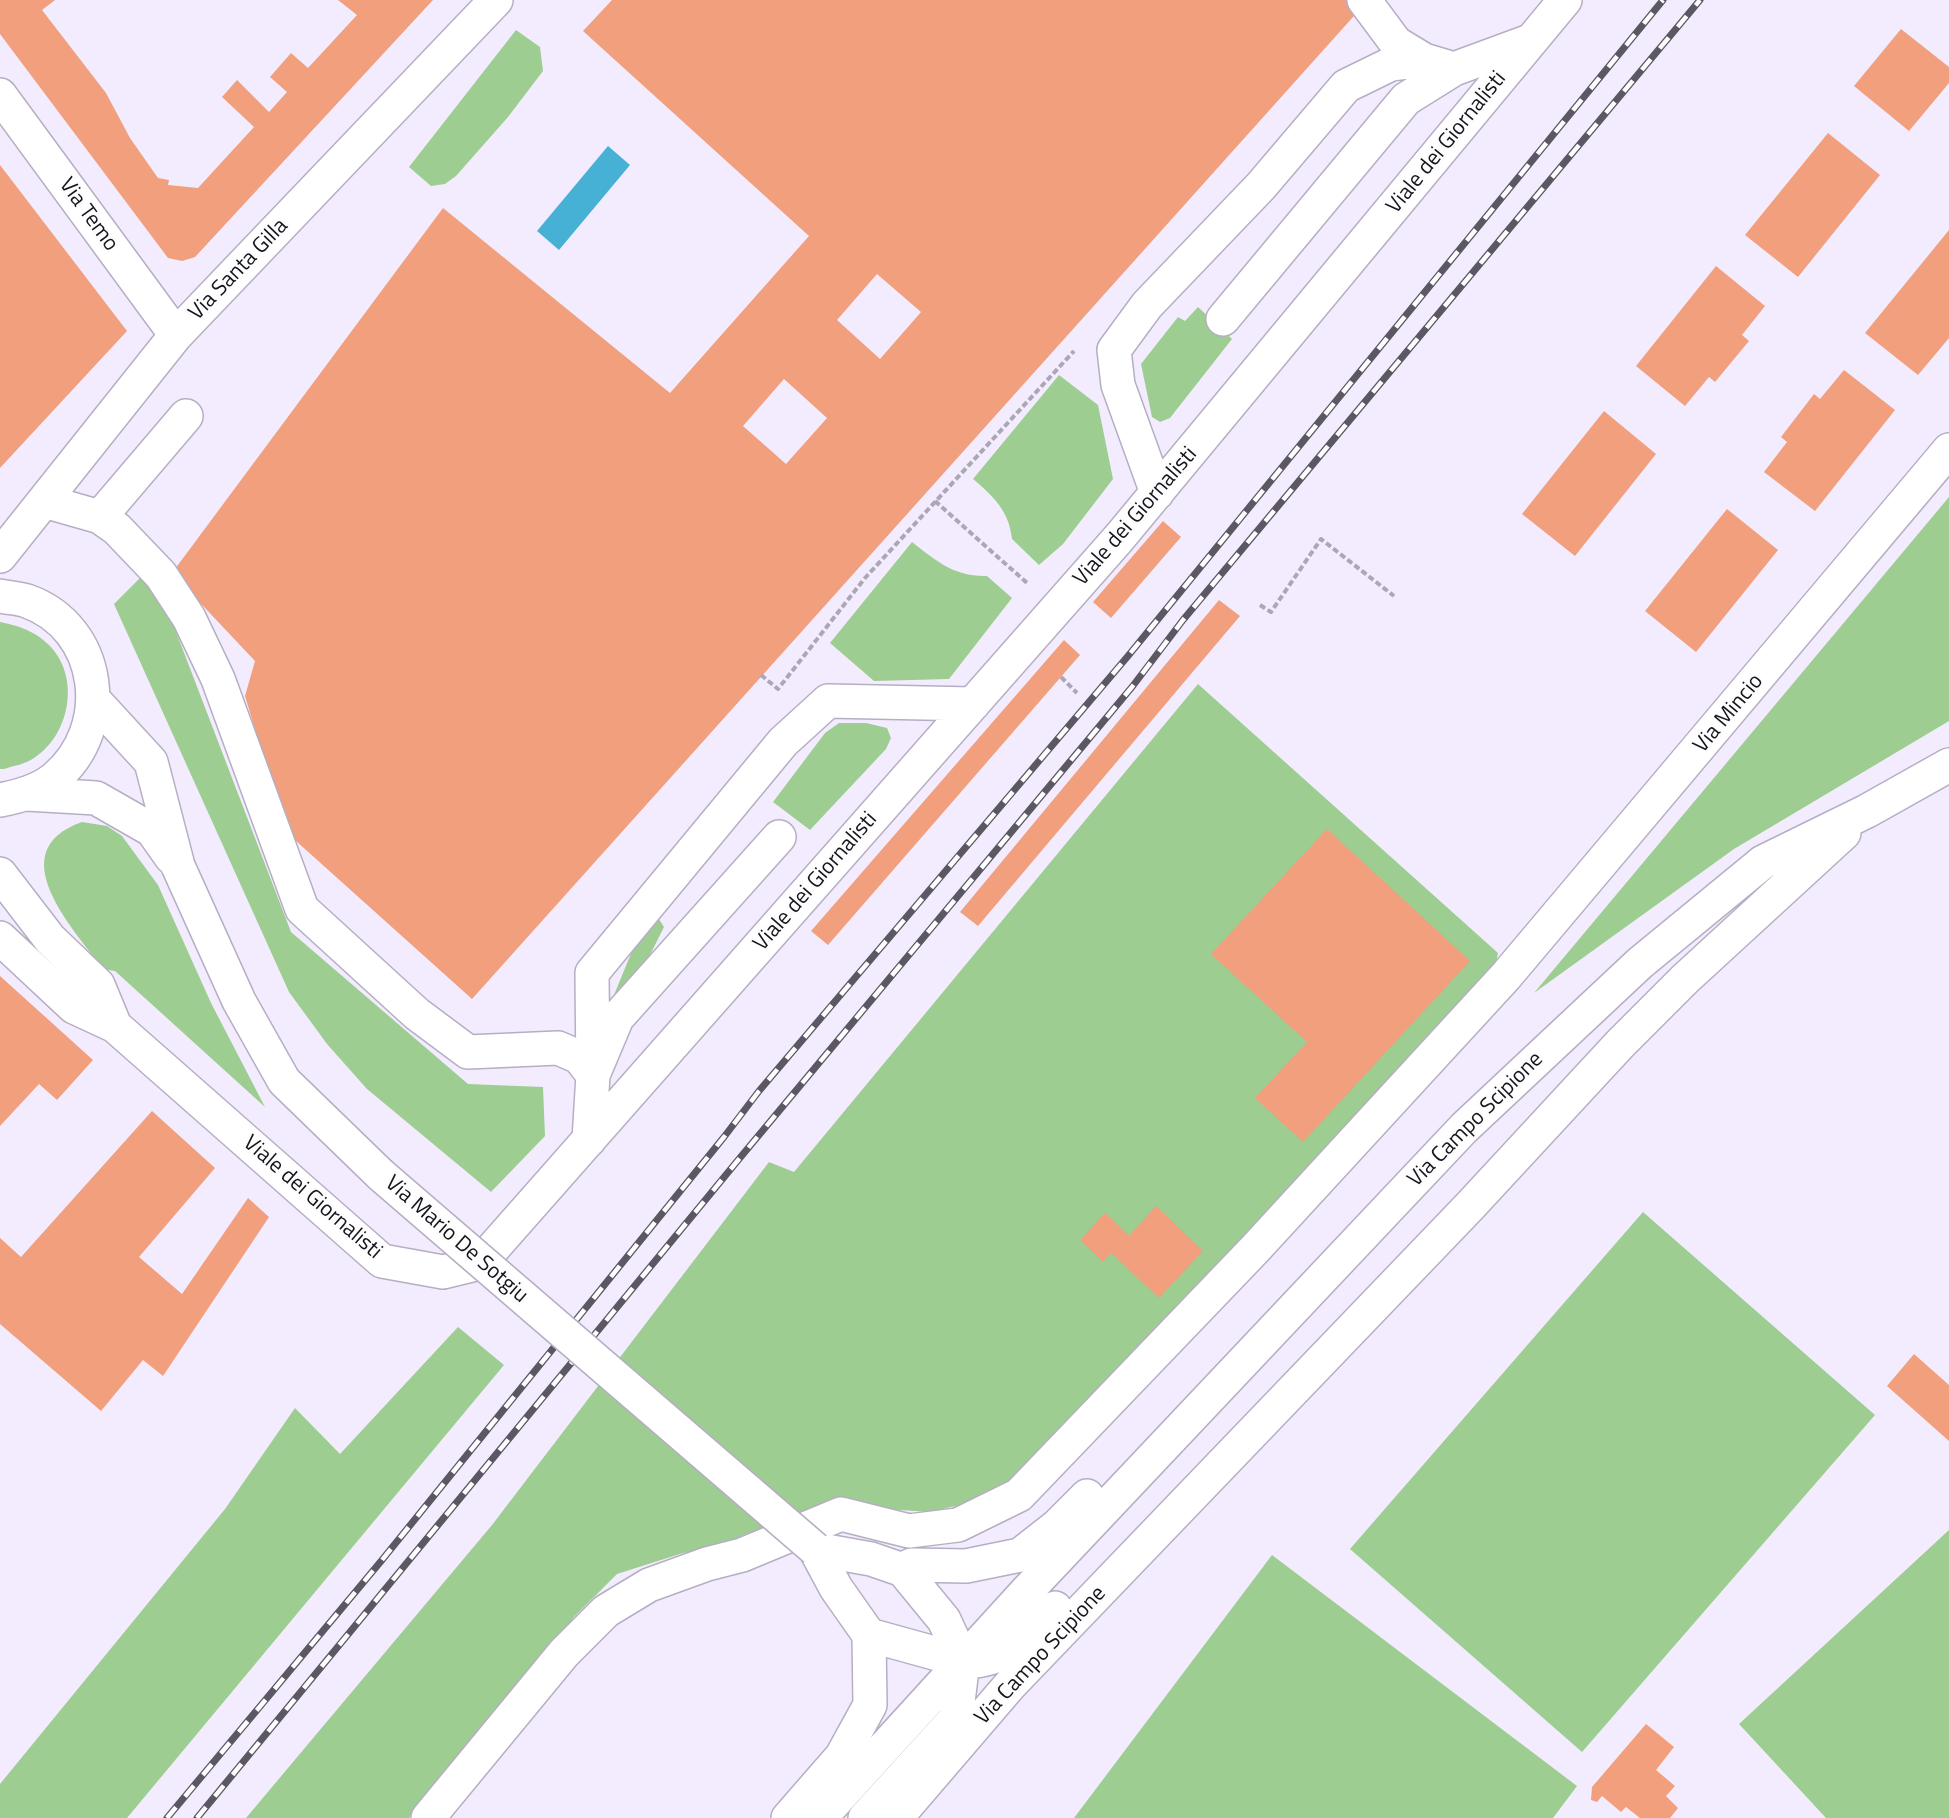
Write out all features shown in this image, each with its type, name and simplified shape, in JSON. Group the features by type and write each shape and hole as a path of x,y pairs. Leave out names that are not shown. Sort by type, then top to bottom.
{"street":[{"name":"Via Santa Gilla","path":"0,556 176,335 496,0"},
{"path":"1364,0 1396,43 1439,64"},
{"name":"Viale dei Giornalisti","path":"0,874 50,939 98,985 115,1026 382,1262 443,1272 480,1263 1157,493 1565,0"},
{"path":"1157,493 1118,385 1114,350 1147,305 1261,186 1346,86 1390,64 1439,64 1532,41"},
{"path":"1223,319 1406,99 1439,64"},
{"name":"Via Temo","path":"0,95 176,335"},
{"path":"100,518 186,416"},
{"name":"Via Mincio","path":"428,1818 564,1653 606,1611 649,1585 707,1564 742,1555 841,1514 909,1531 958,1525 1019,1495 1255,1249 1506,976 1949,450"},
{"path":"44,501 100,518 117,529 161,575 189,618 218,679 302,909 417,1014 468,1052 558,1048 579,1057 593,1075"},
{"path":"0,596 28,601 55,617 77,640 90,669 94,699 90,730 75,757 54,779 14,797"},
{"name":"Via Mario De Sotgiu","path":"94,699 151,762 178,866 239,1001 284,1081 381,1175 815,1549 836,1588 869,1635"},
{"path":"590,1140 593,1075 592,973 783,742 828,701 973,704"},
{"name":"Via Campo Scipione","path":"820,1818 1128,1483 1464,1128 1640,963 1763,862 1867,811 1949,765"},
{"name":"Via Mario De Sotgiu","path":"14,797 96,798 152,830 178,866"},
{"name":"Via Campo Scipione","path":"896,1818 1010,1685 1620,1044 1685,979 1867,811"},
{"path":"593,1075 617,1018 779,837"},
{"path":"0,938 74,1007 115,1026"},
{"path":"903,1570 911,1565 966,1566 1020,1555 1057,1526 1093,1491 1128,1483"},
{"name":"Via Campo Scipione","path":"963,1661 977,1662 997,1657 1030,1635 1150,1511 1191,1497"},
{"path":"815,1549 871,1559 903,1570 944,1620 963,1661"},
{"path":"788,1818 842,1756 870,1705 869,1635 963,1661"},
{"name":"Via Campo Scipione","path":"865,1818 956,1718 963,1661"}],"path":[{"path":"761,675 778,689 865,578 1078,347"},
{"path":"935,501 1028,584"},
{"path":"1260,605 1271,612 1321,539 1394,596"},
{"path":"1061,677 1077,693"}],"green space":[{"path":"516,30 540,47 543,71 508,117 456,176 445,184 431,186 409,167"},
{"path":"1198,307 1232,339 1170,418 1160,422 1152,417 1141,364 1178,317 1185,321"},
{"path":"1059,375 1098,405 1113,479 1063,544 1039,565 1012,539 1004,512 988,492 973,479"},
{"path":"1949,497 1949,721 1734,849 1534,993"},
{"path":"912,542 956,571 987,576 1012,598 949,679 874,681 830,643"},
{"path":"143,575 165,603 291,932 468,1084 543,1087 545,1136 491,1192 367,1089 327,1044 289,992 114,604"},
{"path":"0,622 26,630 49,645 59,658 68,689 63,721 46,748 31,760 4,769 0,769"},
{"path":"1198,684 1498,953 1495,969 1203,1285 1021,1473 993,1495 930,1512 885,1509 744,1544 683,1553 617,1574 574,1617 529,1677 409,1818 246,1818 492,1525 769,1162 794,1172"},
{"path":"839,723 866,723 887,728 891,738 886,749 810,830 773,802 825,733"},
{"path":"82,822 107,826 122,836 158,885 211,1003 265,1107 115,971 103,969 61,912 50,891 44,870 46,851 58,835"},
{"path":"657,916 664,927 649,957 614,995 637,939"},
{"path":"1643,1212 1875,1415 1582,1752 1350,1549"},
{"path":"458,1327 504,1365 127,1818 0,1818 0,1784 225,1509 295,1408 340,1454"},
{"path":"1949,1530 1949,1818 1826,1818 1739,1724"},
{"path":"1272,1555 1577,1786 1553,1818 1074,1818"}],"water":[{"path":"608,146 630,165 559,250 537,231"}],"building":[{"path":"0,0 55,0 42,10 106,93 130,138 158,178 169,180 168,185 198,188 254,127 222,97 237,80 269,112 287,92 270,77 291,53 308,68 357,15 338,0 433,0 195,257 182,261 168,258 0,34"},
{"path":"612,0 1354,0 1362,7 472,999 286,832 245,696 255,661 172,573 443,208 670,393 809,236 583,31","holes":["877,274 921,312 880,359 837,320","784,379 827,418 786,464 743,426"]},
{"path":"1901,29 1949,67 1949,83 1909,131 1854,86"},
{"path":"1828,133 1880,175 1798,277 1745,235"},
{"path":"0,165 127,331 0,468"},
{"path":"1949,230 1949,338 1918,375 1865,333"},
{"path":"1716,266 1765,306 1742,335 1749,341 1715,382 1709,377 1685,406 1636,366"},
{"path":"1844,370 1895,410 1815,511 1764,472 1787,442 1781,437 1814,394 1820,399"},
{"path":"1604,411 1656,454 1575,556 1522,514"},
{"path":"1727,509 1778,550 1696,652 1645,611"},
{"path":"1163,521 1181,537 1111,618 1093,602"},
{"path":"1219,600 1240,616 978,926 960,912"},
{"path":"1064,640 1080,655 828,945 811,931"},
{"path":"1327,829 1470,961 1303,1142 1255,1098 1307,1042 1211,954"},
{"path":"0,976 93,1060 57,1100 39,1084 0,1126"},
{"path":"152,1111 215,1168 139,1257 182,1294 248,1198 269,1217 163,1376 143,1360 101,1411 0,1324 0,1238 21,1257"},
{"path":"1156,1206 1203,1251 1159,1298 1111,1253 1103,1262 1080,1240 1105,1213 1129,1236"},
{"path":"1914,1354 1949,1385 1949,1441 1887,1386"},
{"path":"1646,1724 1674,1747 1656,1770 1675,1786 1666,1796 1678,1808 1670,1818 1640,1818 1626,1807 1621,1812 1602,1796 1597,1802 1591,1800 1592,1787"}],"railway":[{"path":"167,1818 382,1560 759,1091 1128,656 1663,0"},
{"path":"197,1818 739,1159 1132,687 1183,620 1700,0"}]}
